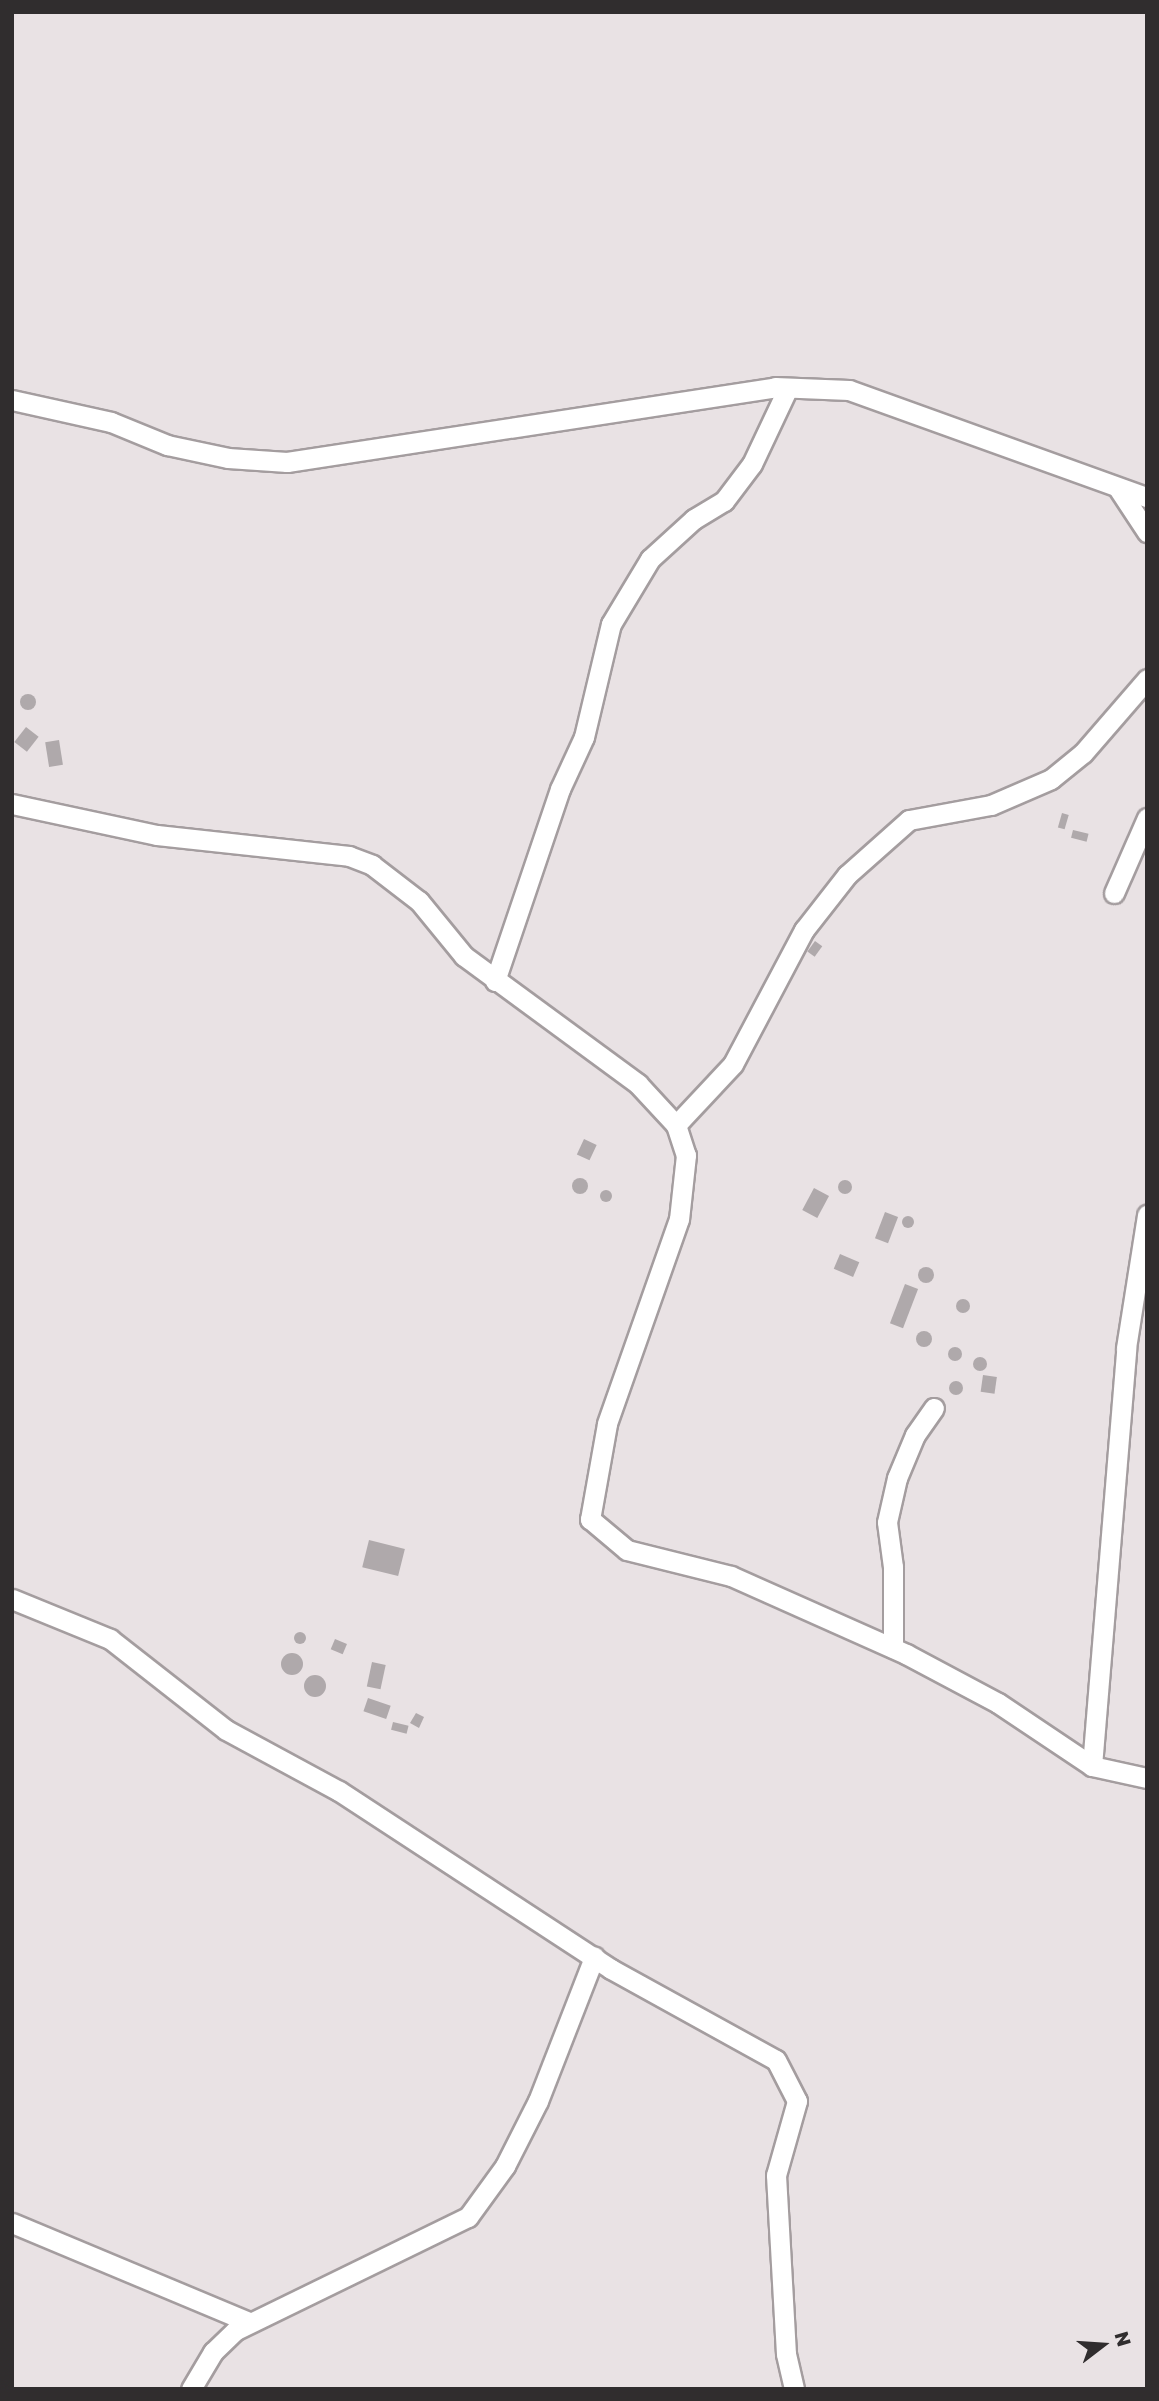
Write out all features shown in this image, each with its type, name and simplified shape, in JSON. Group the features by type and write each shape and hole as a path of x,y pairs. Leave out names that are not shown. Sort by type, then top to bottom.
{"street":[{"path":"495,981 560,789 584,737 611,624 650,559 694,519 724,501 745,474 788,388"},
{"path":"12,400 111,422 167,445 228,458 286,461 604,410 788,388 849,390 1118,488 1147,496"},
{"path":"1118,488 1147,531"},
{"path":"676,1125 733,1064 804,930 847,875 909,820 991,805 1051,779 1083,753 1147,679"},
{"path":"12,804 157,835 349,856 372,865 419,901 464,956 638,1084 676,1125 686,1155 679,1219 607,1424 590,1519 627,1550 731,1576 893,1648 999,1703 1092,1766 1147,1778"},
{"path":"1114,893 1147,818"},
{"path":"1092,1766 1125,1361 1147,1216"},
{"path":"893,1648 893,1567 887,1522 906,1456 934,1408"},
{"path":"12,1599 110,1639 226,1730 339,1791 594,1957 776,2060 792,2083 797,2101 776,2175 786,2354 794,2389"},
{"path":"191,2389 213,2352 249,2322 468,2217 505,2166 538,2101 594,1957"},
{"path":"12,2223 249,2322"}],"building":[{"path":"28,694 36,702 28,710 20,702"},
{"path":"26,727 39,737 27,752 14,742"},
{"path":"59,740 63,765 49,767 45,742"},
{"path":"1062,813 1069,815 1065,829 1058,827"},
{"path":"1073,830 1089,834 1087,842 1071,838"},
{"path":"815,941 822,946 815,957 807,952"},
{"path":"584,1139 597,1145 590,1160 577,1154"},
{"path":"580,1178 588,1186 580,1194 572,1186"},
{"path":"842,1180 848,1180 852,1187 848,1194 842,1194 838,1190 838,1184"},
{"path":"814,1188 829,1196 817,1218 802,1210"},
{"path":"601,1191 611,1191 611,1201 601,1201"},
{"path":"885,1212 898,1217 888,1243 875,1238"},
{"path":"903,1217 913,1217 913,1227 903,1227"},
{"path":"840,1254 859,1262 853,1277 834,1269"},
{"path":"926,1267 932,1269 932,1281 926,1283 920,1281 918,1275 920,1269"},
{"path":"905,1284 918,1289 903,1328 890,1323"},
{"path":"960,1299 966,1299 970,1306 966,1313 960,1313 956,1309 956,1303"},
{"path":"924,1331 932,1339 924,1347 916,1339"},
{"path":"952,1347 958,1347 962,1354 958,1361 952,1361 948,1357 948,1351"},
{"path":"977,1357 983,1357 987,1364 983,1371 977,1371 973,1367 973,1361"},
{"path":"983,1375 997,1377 994,1394 981,1392"},
{"path":"956,1381 961,1383 961,1393 956,1395 951,1393 949,1388 951,1383"},
{"path":"369,1540 405,1549 398,1576 362,1567"},
{"path":"300,1632 306,1638 300,1644 294,1638"},
{"path":"335,1639 347,1644 343,1654 331,1649"},
{"path":"292,1653 300,1656 303,1664 300,1672 292,1675 284,1672 281,1664 284,1656"},
{"path":"372,1662 386,1665 380,1689 367,1686"},
{"path":"315,1675 323,1678 326,1686 323,1694 315,1697 307,1694 304,1686 307,1678"},
{"path":"368,1698 391,1706 386,1719 363,1711"},
{"path":"416,1713 424,1717 419,1728 410,1723"},
{"path":"393,1722 409,1726 407,1734 391,1730"}]}
